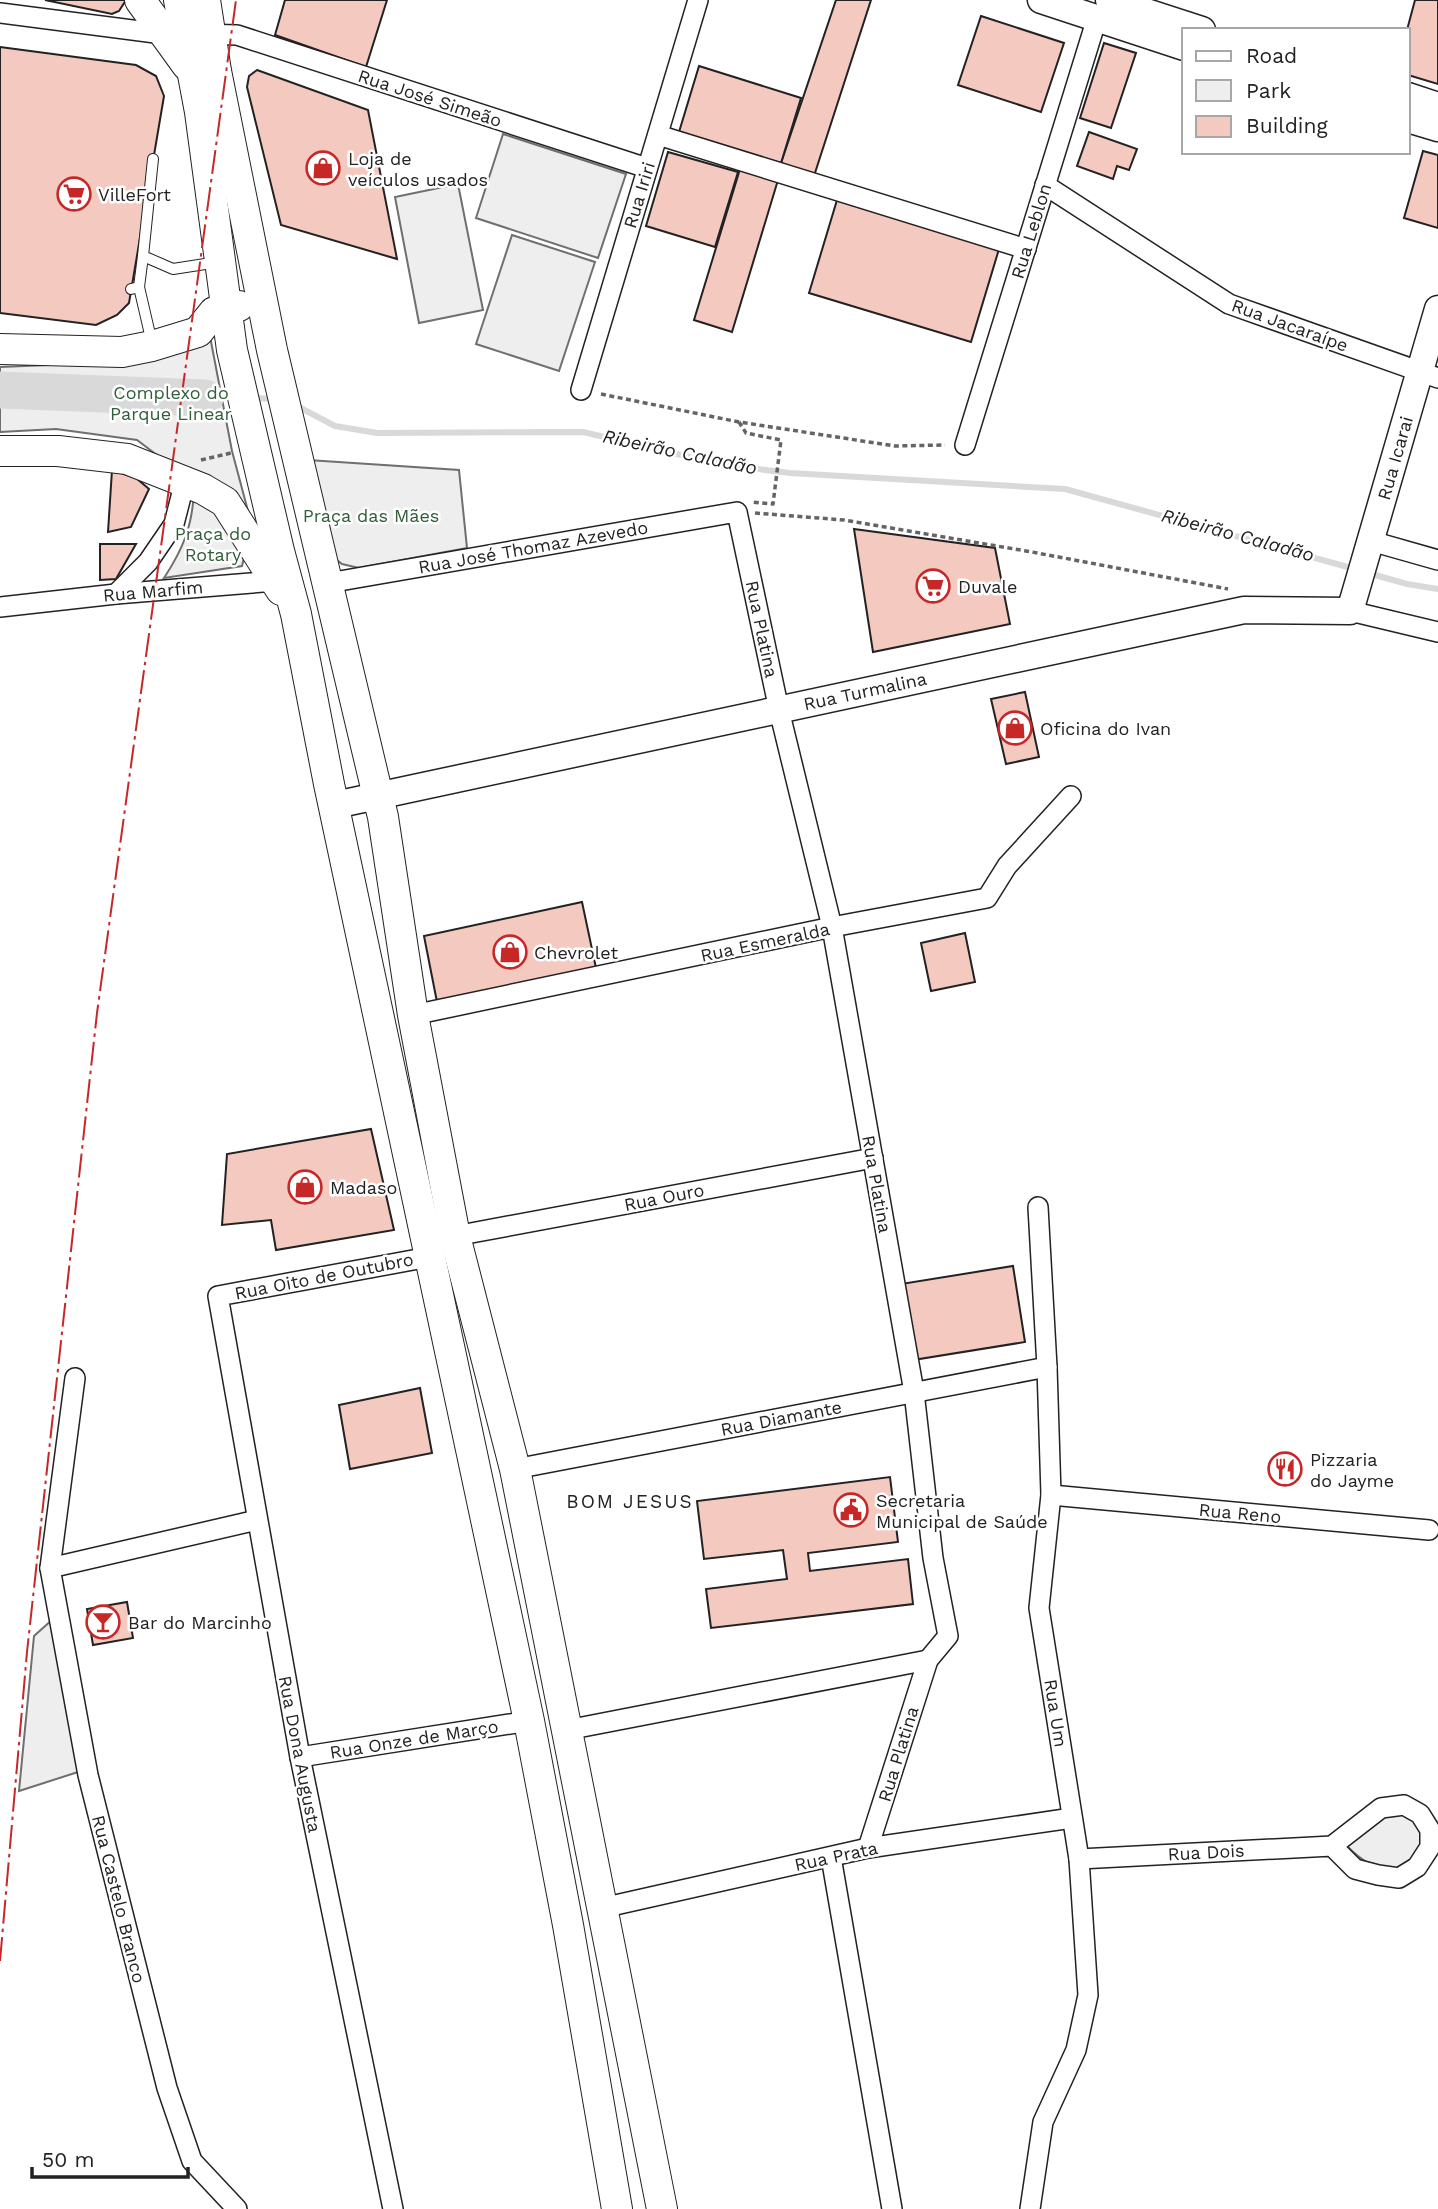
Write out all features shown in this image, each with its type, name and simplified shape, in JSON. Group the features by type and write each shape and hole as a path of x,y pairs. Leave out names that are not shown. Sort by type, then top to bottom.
{"main road":[{"path":"140,0 188,34 216,71 265,318 297,462 383,817 413,1015 455,1236 514,1469 662,2209"},
{"path":"179,0 188,34 192,74 200,112 219,261 219,310 232,350 296,614 429,1257 529,1721 617,2209"},
{"path":"188,34 205,0"},
{"path":"188,34 224,0"},
{"path":"1041,0 1103,9 1193,28"},
{"path":"1103,9 1182,46"},
{"path":"1410,97 1438,106"},
{"path":"1410,120 1438,128"},
{"path":"0,349 122,352 198,332 219,310 236,305 248,308 265,318"},
{"name":"Rua Icarai","path":"1350,609 1429,376 1438,309"},
{"path":"0,451 58,451 127,459 184,481 225,502 296,614"},
{"name":"Rua Turmalina","path":"335,805 1244,610 1350,609"}],"street":[{"name":"Rua Iriri","path":"581,390 698,0"},
{"name":"Rua Leblon","path":"965,445 1045,185 1103,9"},
{"name":"Rua José Simeão","path":"0,13 188,34 237,35 648,168"},
{"path":"657,135 1026,249"},
{"name":"Rua Jacaraípe","path":"1045,185 1230,304 1429,376"},
{"path":"116,594 148,562 174,524 184,481"},
{"name":"Rua José Thomaz Azevedo","path":"328,583 737,512"},
{"name":"Rua Platina","path":"737,512 779,709 832,928 914,1392 933,1558 948,1636 928,1660 869,1848"},
{"path":"1369,547 1438,560"},
{"path":"276,581 279,551"},
{"name":"Rua Marfim","path":"0,607 276,581"},
{"path":"1350,609 1438,632"},
{"name":"Rua Esmeralda","path":"413,1015 987,898 1007,866 1072,796"},
{"name":"Rua Ouro","path":"455,1236 873,1158"},
{"name":"Rua Um","path":"1030,2209 1043,2122 1076,2050 1088,1995 1079,1859 1039,1608 1051,1495 1038,1207"},
{"name":"Rua Oito de Outubro","path":"218,1296 429,1257"},
{"name":"Rua Dona Augusta","path":"218,1296 300,1757 393,2209"},
{"name":"Rua Diamante","path":"514,1469 1047,1367"},
{"name":"Rua Castelo Branco","path":"75,1378 50,1568 88,1775 167,2088 192,2161 237,2209"},
{"name":"Rua Reno","path":"1051,1495 1429,1530"},
{"path":"50,1568 257,1520"},
{"path":"567,1730 928,1660"},
{"name":"Rua Onze de Março","path":"300,1757 529,1721"},
{"path":"1404,1805 1420,1814 1430,1830 1430,1847 1417,1867 1399,1878 1355,1869 1332,1846 1381,1808 1404,1805"},
{"name":"Rua Prata","path":"602,1908 869,1848 1072,1818"},
{"name":"Rua Dois","path":"1079,1859 1332,1846"},
{"path":"831,1857 892,2209"}],"lane":[{"path":"152,346 135,288 143,256 153,159"},
{"path":"143,256 173,269 219,261"}],"path":[{"path":"581,390 739,422 895,446 965,445"},
{"path":"739,422 746,433 781,440 774,504"},
{"path":"737,512 845,520 1240,592"}],"green space":[{"path":"503,134 626,174 598,258 476,218"},
{"path":"458,184 483,310 419,323 395,197"},
{"path":"512,235 595,262 559,371 476,344"},
{"name":"Complexo do Parque Linear","path":"208,326 232,451 256,541 178,471 137,440 56,429 0,432 0,367 99,363"},
{"name":"Praça das Mães","path":"308,460 459,470 467,548 359,568 342,564 333,557"},
{"name":"Praça do Rotary","path":"194,492 215,505 246,550 242,566 164,578 185,537"},
{"path":"53,1619 78,1772 19,1791 34,1636"},
{"path":"1403,1813 1414,1820 1423,1834 1420,1849 1400,1871 1370,1864 1345,1844 1369,1821"}],"building":[{"path":"45,0 126,0 119,11 112,14"},
{"path":"285,0 387,0 366,67 275,35"},
{"path":"836,0 871,0 814,176 781,163"},
{"path":"1415,0 1438,0 1438,84 1410,76 1410,28 1408,28"},
{"path":"981,16 1064,43 1041,112 958,85"},
{"path":"1104,43 1136,53 1111,128 1080,118"},
{"name":"VilleFort","path":"0,47 136,65 156,76 164,96 129,303 117,315 96,325 0,313"},
{"path":"699,66 801,98 781,163 679,132"},
{"name":"Loja de veículos usados","path":"257,70 368,110 397,259 281,225 247,87 249,76"},
{"path":"1089,132 1137,149 1129,170 1117,166 1113,179 1077,166"},
{"path":"1423,151 1438,155 1438,228 1404,218"},
{"path":"668,152 738,172 715,247 646,226"},
{"path":"740,169 778,180 732,332 694,320"},
{"path":"837,200 999,249 971,342 809,293"},
{"path":"112,470 136,478 149,489 131,527 108,532"},
{"name":"Duvale","path":"854,529 995,548 1010,624 873,652"},
{"path":"100,544 136,544 116,579 100,580"},
{"name":"Oficina do Ivan","path":"1025,692 1039,757 1006,764 991,699"},
{"name":"Chevrolet","path":"582,902 596,968 437,1002 424,936"},
{"path":"965,933 975,982 931,991 921,943"},
{"name":"Madaso","path":"371,1129 394,1230 276,1250 271,1220 222,1225 227,1154"},
{"path":"1013,1266 1025,1342 913,1360 901,1284"},
{"path":"420,1388 432,1453 350,1469 339,1405"},
{"path":"890,1477 898,1542 808,1553 810,1571 908,1559 913,1604 711,1628 706,1589 787,1579 783,1550 704,1559 697,1501"},
{"path":"127,1602 133,1638 93,1645 87,1609"}],"waterway":[{"name":"Ribeirão Caladão","path":"0,390 205,398"},
{"name":"Ribeirão Caladão","path":"205,398 233,398"},
{"name":"Ribeirão Caladão","path":"251,398 275,399"},
{"name":"Ribeirão Caladão","path":"295,405 335,426 377,433 583,432 724,465 790,473 1065,489 1355,569"},
{"name":"Ribeirão Caladão","path":"1368,573 1438,589"}],"power":[{"path":"0,1961 27,1652 97,1013 236,0"}],"place":[{"name":"Loja de veículos usados","path":"323,168"},
{"name":"VilleFort","path":"74,194"},
{"name":"Duvale","path":"933,586"},
{"name":"Oficina do Ivan","path":"1015,728"},
{"name":"Chevrolet","path":"510,952"},
{"name":"Madaso","path":"305,1187"},
{"name":"Pizzaria do Jayme","path":"1285,1469"},
{"name":"Secretaria Municipal de Saúde","path":"851,1510"},
{"name":"Bar do Marcinho","path":"103,1622"}],"district":[{"name":"BOM JESUS","path":"630,1501"}]}
